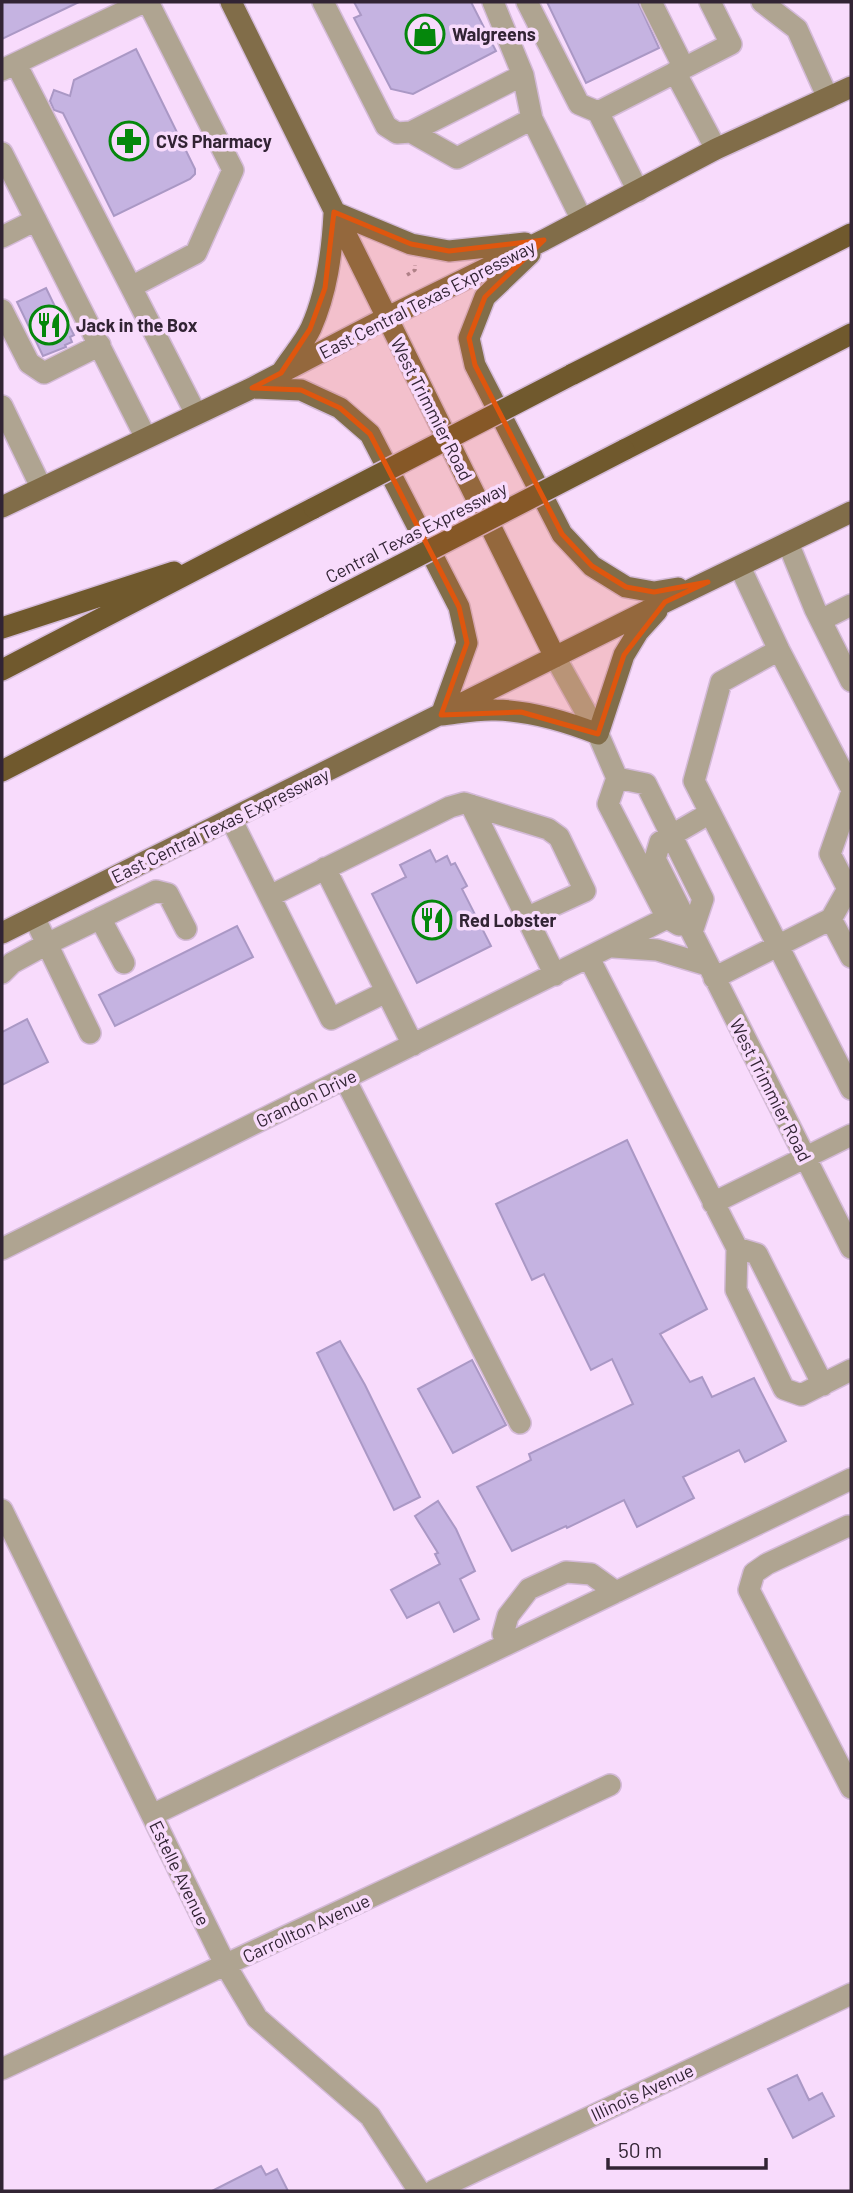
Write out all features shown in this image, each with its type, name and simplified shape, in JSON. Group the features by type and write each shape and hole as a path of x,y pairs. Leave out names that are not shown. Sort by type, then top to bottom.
{"highway":[{"path":"2,670 571,375 851,234"},
{"name":"Central Texas Expressway","path":"2,771 851,334"},
{"path":"2,628 81,600 223,557"}],"main road":[{"name":"West Trimmier Road","path":"231,2 555,657"},
{"name":"East Central Texas Expressway","path":"2,507 252,388 544,240 716,149 851,87"},
{"path":"281,373 310,329 325,288 332,251 334,212 411,244 449,251 544,240"},
{"path":"544,240 485,297 469,338 475,365 562,534 592,566 626,587 654,592 708,582"},
{"path":"252,388 301,390 340,408 370,434 459,607 467,643 441,715 493,709 521,712 571,724 598,734 624,655 638,632 665,602"},
{"name":"East Central Texas Expressway","path":"2,933 851,512"}],"street":[{"path":"323,2 386,126 397,133 411,132 523,75"},
{"path":"494,2 523,75 532,119 582,220"},
{"path":"527,2 579,104 597,112 638,191"},
{"path":"651,2 716,149"},
{"path":"597,112 731,44 710,2"},
{"path":"762,2 797,29 828,98"},
{"path":"131,287 196,253 233,170 140,3 9,67 131,287 196,414"},
{"path":"411,132 457,158 532,119"},
{"path":"2,153 146,438"},
{"path":"2,237 36,220"},
{"path":"2,310 29,363 44,373 100,345"},
{"path":"2,406 41,487"},
{"path":"788,543 851,681"},
{"path":"740,568 779,650 851,788"},
{"path":"821,620 851,605"},
{"path":"779,650 721,682 694,781 851,1089"},
{"name":"West Trimmier Road","path":"555,657 598,734 617,778"},
{"path":"617,778 646,784 671,835 703,899 692,932 667,918 608,804 617,778"},
{"path":"611,947 657,950 711,971 777,946 831,919 850,889 830,854 851,794"},
{"path":"270,896 450,807 464,803 548,829 559,837 585,891 526,918"},
{"path":"471,805 555,975"},
{"path":"671,835 710,813"},
{"path":"231,819 331,1019 386,992"},
{"path":"142,863 156,891"},
{"path":"325,868 413,1045"},
{"path":"2,973 12,963 47,944 156,891 168,894 186,929"},
{"path":"34,917 90,1033"},
{"path":"100,918 124,963"},
{"name":"Grandon Drive","path":"2,1249 667,918"},
{"path":"831,919 851,957"},
{"name":"West Trimmier Road","path":"692,932 851,1248"},
{"path":"589,958 737,1248 736,1290 784,1389 801,1395 851,1370"},
{"path":"345,1079 520,1423"},
{"path":"713,1203 851,1135"},
{"path":"737,1248 757,1254 823,1385"},
{"path":"152,1815 851,1479"},
{"name":"Estelle Avenue","path":"2,1510 226,1966 257,2018 370,2116 419,2191"},
{"path":"851,1528 848,1526 766,1564 754,1573 749,1590 851,1788"},
{"path":"509,1643 503,1634 508,1616 529,1589 566,1572 591,1574 616,1592"},
{"name":"Carrollton Avenue","path":"2,2069 610,1785"},
{"name":"Illinois Avenue","path":"433,2191 851,1994"}],"path":[{"path":"416,260 415,270 419,279"},
{"path":"407,275 415,270"}],"highlighted area":[{"path":"334,212 411,244 449,251 544,240 485,297 469,338 475,365 562,534 592,566 626,587 654,592 708,582 665,602 624,655 598,734 521,712 441,715 467,643 459,607 370,434 340,408 301,390 252,388 281,373 310,329 325,288"}],"building":[{"path":"2,2 79,2 2,39"},
{"name":"Walgreens","path":"354,2 471,2 496,51 413,94 391,89 354,18 361,15"},
{"path":"547,2 638,2 659,48 586,83"},
{"name":"CVS Pharmacy","path":"136,49 195,169 195,174 190,179 114,216 63,113 54,110 50,101 54,90 70,96 74,80"},
{"name":"Jack in the Box","path":"46,288 61,319 65,318 74,335 70,337 72,342 65,345 66,347 43,356 17,302"},
{"name":"Red Lobster","path":"430,850 436,862 447,856 451,865 455,863 467,886 462,889 491,946 417,983 372,894 406,877 400,865"},
{"path":"237,926 253,957 115,1026 99,995"},
{"path":"27,1019 48,1062 2,1085 2,1032"},
{"path":"627,1140 707,1309 660,1334 690,1382 702,1377 712,1397 754,1378 786,1441 745,1462 739,1450 683,1477 694,1498 637,1527 624,1500 512,1551 477,1487 531,1460 529,1454 633,1404 612,1359 591,1370 544,1274 532,1280 496,1204"},
{"path":"340,1341 365,1385 420,1497 394,1510 317,1353"},
{"path":"472,1360 506,1425 453,1453 418,1389"},
{"path":"438,1501 456,1529 475,1571 460,1579 479,1619 454,1632 439,1602 407,1618 391,1590 440,1564 435,1554 438,1553 415,1516"},
{"path":"797,2075 809,2100 822,2093 834,2116 793,2138 768,2089"},
{"path":"261,2166 266,2175 277,2169 288,2191 212,2191"}],"place":[{"name":"Walgreens","path":"425,34"},
{"name":"CVS Pharmacy","path":"129,141"},
{"name":"Jack in the Box","path":"49,325"},
{"name":"Red Lobster","path":"432,920"}]}
